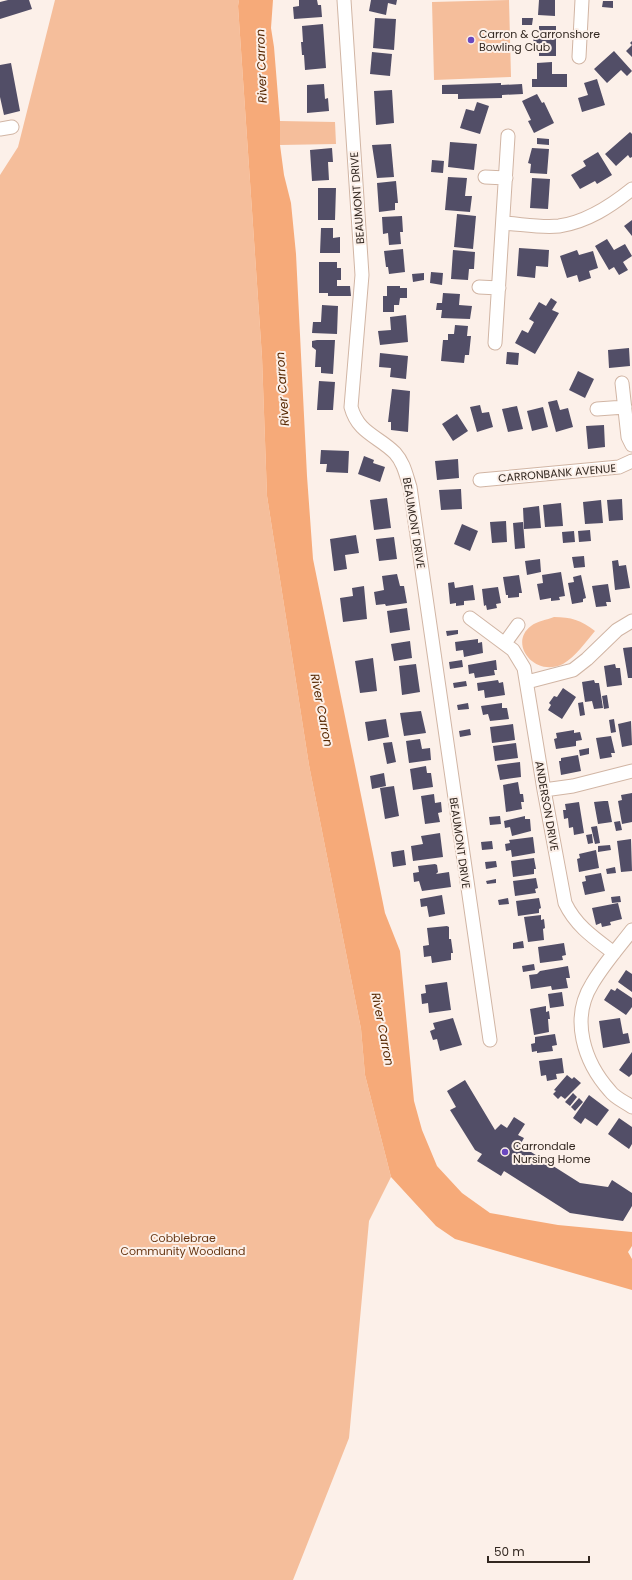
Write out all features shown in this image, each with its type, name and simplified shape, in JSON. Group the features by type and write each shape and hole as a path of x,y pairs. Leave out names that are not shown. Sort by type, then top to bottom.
{"street":[{"name":"BEAUMONT DRIVE","path":"344,0 362,275 352,407 354,419 362,428 395,454 404,468 410,487 490,1040"},
{"path":"579,57 582,0"},
{"path":"495,343 508,136"},
{"path":"485,177 506,178"},
{"path":"503,223 558,226 594,216 616,202 632,189"},
{"path":"479,287 499,288"},
{"path":"622,383 628,437 632,445"},
{"path":"597,409 625,407"},
{"name":"CARRONBANK AVENUE","path":"480,480 619,467 632,462"},
{"name":"ANDERSON DRIVE","path":"470,618 513,650 524,668 544,790 565,903 572,916 583,930 614,953"},
{"path":"527,682 573,670 587,660 617,630 632,621"},
{"path":"505,643 518,625"},
{"path":"544,790 573,786 632,772"},
{"path":"632,930 591,985 581,1015 582,1037 589,1060 610,1092 632,1107"}],"green space":[{"name":"Cobblebrae Community Woodland","path":"55,0 239,0 238,6 262,357 267,496 309,765 361,1029 365,1075 391,1177 369,1221 349,1438 293,1580 0,1580 0,175 18,147"},
{"name":"Carron & Carronshore Bowling Club","path":"509,0 511,77 434,80 432,2"},
{"path":"280,121 335,122 336,144 280,145"},
{"path":"554,617 576,620 595,631 568,661 552,667 543,666 534,663 528,657 523,649 522,641 525,633 533,624"}],"water":[{"name":"River Carron","path":"239,0 273,0 271,28 280,121 280,145 284,175 291,203 296,254 307,476 313,559 385,913 400,951 414,1101 422,1130 437,1166 462,1193 490,1213 558,1225 632,1232 632,1246 628,1252 632,1259 632,1290 455,1239 436,1226 391,1177 365,1075 361,1029 309,765 267,496 262,357 238,6"}],"building":[{"path":"8,0 29,0 32,9 0,19 0,2"},
{"path":"299,0 317,0 318,5 321,5 322,17 294,19 293,7 299,6"},
{"path":"371,0 397,0 396,5 388,3 386,15 369,11"},
{"path":"539,0 555,0 555,16 538,15"},
{"path":"603,1 613,1 613,8 602,7"},
{"path":"375,18 396,19 394,50 373,48"},
{"path":"522,18 533,18 532,25 522,25"},
{"path":"323,24 326,68 305,70 301,42 303,42 302,26"},
{"path":"539,26 556,26 556,56 539,56 539,47 534,47 533,36 539,36"},
{"path":"632,45 632,57 626,51"},
{"path":"614,51 632,71 627,76 621,70 607,83 594,69"},
{"path":"372,52 392,54 390,76 370,74"},
{"path":"552,62 552,74 567,74 567,87 532,87 532,79 537,79 537,63"},
{"path":"11,63 20,111 4,115 0,97 0,65"},
{"path":"597,79 605,105 582,112 578,98 588,95 584,83"},
{"path":"501,83 501,85 522,84 523,94 502,95 502,98 458,99 458,94 442,94 442,85"},
{"path":"324,84 325,99 328,98 329,111 307,113 307,85"},
{"path":"392,90 394,123 376,125 374,91"},
{"path":"537,94 542,103 544,102 554,123 534,133 528,121 531,120 522,101"},
{"path":"477,102 489,106 480,134 460,128 466,109 474,111"},
{"path":"630,132 632,134 632,157 630,158 628,155 616,166 605,154"},
{"path":"537,138 549,139 549,145 537,144"},
{"path":"450,142 477,144 474,170 448,167"},
{"path":"391,144 394,177 377,178 372,145"},
{"path":"332,148 333,162 328,162 329,180 312,181 310,150"},
{"path":"532,148 549,149 547,174 530,173 531,164 528,163"},
{"path":"598,152 612,175 597,184 595,181 580,189 571,175 586,166 583,161"},
{"path":"432,160 444,161 443,173 431,172"},
{"path":"448,177 467,178 465,196 472,196 470,212 445,210"},
{"path":"532,178 550,179 548,209 530,208"},
{"path":"396,181 398,203 395,203 395,210 379,212 377,183"},
{"path":"318,188 336,188 335,220 318,220"},
{"path":"457,214 476,216 473,249 454,247"},
{"path":"402,216 403,232 400,232 401,244 389,245 388,233 383,234 382,217"},
{"path":"632,220 632,236 624,226"},
{"path":"321,228 333,228 333,238 340,237 340,253 320,253"},
{"path":"607,239 614,250 625,244 632,256 623,262 628,270 619,275 614,267 609,270 595,246"},
{"path":"519,248 549,250 548,267 536,266 535,278 517,276"},
{"path":"403,249 405,272 389,274 388,267 386,267 384,251"},
{"path":"453,250 475,252 474,269 469,269 468,280 451,279"},
{"path":"577,250 579,255 593,251 598,268 589,271 591,278 579,282 577,275 567,278 560,256"},
{"path":"319,262 337,262 337,268 341,268 341,280 337,280 337,286 350,286 351,296 328,296 328,293 319,293"},
{"path":"431,272 443,273 442,285 430,283"},
{"path":"424,273 424,280 413,282 412,274"},
{"path":"387,286 400,286 400,288 407,288 407,298 400,298 399,305 394,305 394,312 383,312 383,296 387,296"},
{"path":"443,293 460,294 459,305 472,306 470,319 441,318 442,310 436,310 437,303 442,303"},
{"path":"551,298 557,302 552,310 559,313 535,354 515,343 522,330 528,333 534,322 529,319 539,302 546,306"},
{"path":"322,305 338,306 337,334 312,333 313,322 321,322"},
{"path":"406,315 408,342 380,345 378,331 391,330 390,317"},
{"path":"455,325 468,326 467,336 471,336 469,355 465,355 464,363 441,361 443,340 448,340 448,334 454,334"},
{"path":"335,340 333,374 321,373 321,367 315,367 316,350 312,347 312,341"},
{"path":"629,348 630,366 609,368 608,350"},
{"path":"507,352 519,353 518,365 506,364"},
{"path":"380,353 408,356 406,379 390,377 391,368 379,367"},
{"path":"578,371 594,379 585,398 569,390"},
{"path":"319,381 335,382 333,410 317,410"},
{"path":"392,389 410,391 408,432 391,430 391,422 388,422"},
{"path":"557,400 560,410 568,408 573,427 556,432 548,402"},
{"path":"480,405 482,413 489,412 493,427 477,432 470,407"},
{"path":"517,406 523,429 508,432 502,409"},
{"path":"543,407 548,427 532,431 527,411"},
{"path":"457,414 468,431 453,441 442,424"},
{"path":"604,425 605,447 588,449 586,426"},
{"path":"321,450 349,451 348,473 326,472 327,464 320,464"},
{"path":"364,456 374,460 373,463 385,467 380,482 358,474"},
{"path":"458,459 459,478 437,480 435,461"},
{"path":"461,489 462,509 441,510 439,490"},
{"path":"387,498 391,528 374,530 370,500"},
{"path":"622,499 623,520 609,521 607,500"},
{"path":"601,500 603,523 585,524 583,502"},
{"path":"561,503 563,526 545,527 543,505"},
{"path":"539,506 541,528 524,529 523,508"},
{"path":"506,521 507,542 492,543 490,522"},
{"path":"523,522 525,548 515,549 513,523"},
{"path":"462,524 478,531 470,551 454,544"},
{"path":"590,530 591,541 579,542 578,531"},
{"path":"574,531 575,542 563,543 562,532"},
{"path":"356,535 359,553 345,555 347,569 334,571 330,539"},
{"path":"394,537 397,559 379,561 376,539"},
{"path":"584,556 585,567 574,568 572,557"},
{"path":"540,559 541,572 527,575 525,561"},
{"path":"618,560 619,566 626,565 630,588 615,590 612,561"},
{"path":"561,572 565,596 559,597 560,600 551,601 551,598 540,600 537,584 543,583 542,575"},
{"path":"397,574 400,586 404,586 407,603 386,606 385,604 376,605 374,592 384,590 382,576"},
{"path":"519,575 522,593 519,593 519,597 508,598 508,595 506,595 503,577"},
{"path":"581,575 586,598 583,599 583,602 572,604 568,583 574,582 573,577"},
{"path":"454,582 455,588 473,585 475,600 464,601 464,605 456,606 456,603 450,604 448,583"},
{"path":"608,584 611,602 606,602 607,606 596,607 592,586"},
{"path":"364,586 367,619 343,622 340,598 353,596 352,588"},
{"path":"498,587 501,603 496,604 497,608 487,610 486,605 484,606 482,589"},
{"path":"407,608 410,630 390,633 387,611"},
{"path":"458,630 458,634 447,636 446,631"},
{"path":"478,639 478,643 482,642 483,653 464,657 463,650 456,651 455,642"},
{"path":"410,641 412,658 394,661 391,644"},
{"path":"632,647 632,678 628,678 623,648"},
{"path":"373,658 377,691 360,693 355,661"},
{"path":"462,660 463,667 450,669 449,662"},
{"path":"496,660 497,670 494,670 495,675 475,678 474,673 469,674 468,665"},
{"path":"416,664 420,692 402,695 399,666"},
{"path":"615,664 616,668 620,668 622,685 607,687 604,666"},
{"path":"498,680 499,683 503,682 505,695 485,698 484,690 478,691 477,683"},
{"path":"594,680 595,683 599,683 603,708 594,709 592,701 585,702 582,682"},
{"path":"466,681 467,686 454,688 453,683"},
{"path":"563,688 576,697 562,719 548,710 551,705 549,703 554,696 557,697"},
{"path":"607,695 609,708 604,709 602,696"},
{"path":"583,702 585,715 580,716 578,703"},
{"path":"468,703 469,709 458,710 457,705"},
{"path":"502,703 502,708 507,708 509,719 490,721 488,714 483,715 481,706"},
{"path":"421,711 426,733 404,736 400,713"},
{"path":"386,719 389,737 368,741 365,722"},
{"path":"614,719 616,732 611,733 609,720"},
{"path":"631,721 632,745 622,747 618,724"},
{"path":"513,724 515,740 492,743 490,727"},
{"path":"470,729 471,735 460,737 459,731"},
{"path":"574,730 574,733 580,732 582,740 576,741 576,746 556,749 554,739 557,738 556,733"},
{"path":"611,736 615,753 611,753 612,757 600,759 596,738"},
{"path":"420,739 422,749 430,748 431,760 409,763 406,741"},
{"path":"392,742 396,762 387,764 383,743"},
{"path":"516,743 518,758 495,761 493,746"},
{"path":"589,748 589,754 580,756 579,750"},
{"path":"578,755 581,771 561,775 559,761 561,761 561,758"},
{"path":"520,762 521,777 500,780 497,765"},
{"path":"426,766 427,773 431,773 433,787 413,790 410,769"},
{"path":"384,773 386,786 372,789 370,776"},
{"path":"518,782 520,794 523,794 524,802 521,802 522,809 506,812 503,785"},
{"path":"394,786 399,816 385,819 380,788"},
{"path":"632,793 632,822 622,824 618,801 622,800 621,795"},
{"path":"434,794 435,803 441,802 442,812 438,813 440,822 425,824 421,796"},
{"path":"608,801 612,822 598,824 594,802"},
{"path":"579,802 584,833 574,835 573,827 569,828 568,818 564,819 563,810 566,810 565,804"},
{"path":"500,816 501,824 490,825 489,817"},
{"path":"525,816 525,819 530,819 531,831 512,836 510,827 505,828 504,821"},
{"path":"620,821 622,830 616,831 614,822"},
{"path":"597,826 600,843 595,844 591,827"},
{"path":"440,833 443,857 413,861 411,846 423,844 421,836"},
{"path":"592,834 593,843 588,844 586,835"},
{"path":"533,837 535,853 512,857 511,850 506,851 505,844 510,843 509,840"},
{"path":"631,839 632,871 621,872 617,841"},
{"path":"492,841 493,849 482,850 481,842"},
{"path":"610,845 611,850 598,852 598,846"},
{"path":"404,850 406,865 393,867 391,852"},
{"path":"596,850 599,868 579,872 577,859 580,858 579,854"},
{"path":"534,858 536,869 534,869 534,874 513,877 511,861"},
{"path":"496,861 497,867 486,869 485,862"},
{"path":"437,865 438,872 436,874 449,872 451,887 422,891 419,881 414,882 413,873 419,872 418,866"},
{"path":"615,867 616,873 607,874 606,869"},
{"path":"601,873 605,891 585,895 582,882 586,881 585,876"},
{"path":"536,878 538,888 535,889 536,893 515,896 513,881"},
{"path":"496,879 496,883 487,884 486,881"},
{"path":"442,895 445,914 429,917 427,906 421,907 420,899"},
{"path":"620,896 621,902 612,903 611,897"},
{"path":"508,898 509,904 499,905 498,900"},
{"path":"539,898 541,908 539,909 539,913 518,916 516,901"},
{"path":"618,903 622,919 610,922 611,925 602,927 601,923 596,925 592,908"},
{"path":"541,915 541,920 544,919 544,940 528,942 524,917"},
{"path":"449,927 449,939 451,939 453,953 451,953 451,960 432,963 431,956 424,957 423,946 429,945 427,928"},
{"path":"523,941 524,948 513,949 513,943"},
{"path":"564,943 566,955 562,956 563,960 540,963 538,947"},
{"path":"534,964 535,970 523,972 522,966"},
{"path":"568,966 570,978 566,978 568,988 552,990 551,986 531,989 529,975 537,974 540,971"},
{"path":"626,970 632,974 632,992 618,982"},
{"path":"447,982 451,1010 429,1013 428,1003 422,1004 421,994 426,993 425,985"},
{"path":"617,988 632,998 632,1007 626,1015 604,1000 611,989 615,991"},
{"path":"562,992 564,1006 550,1008 548,994"},
{"path":"546,1006 546,1012 549,1011 550,1019 548,1019 549,1032 534,1035 530,1009"},
{"path":"453,1018 462,1045 440,1051 437,1039 433,1040 430,1031 435,1029 433,1023"},
{"path":"620,1018 623,1034 628,1033 630,1043 603,1048 599,1021"},
{"path":"555,1034 557,1045 552,1046 553,1051 537,1053 537,1051 532,1052 531,1044 535,1043 535,1037"},
{"path":"632,1052 632,1074 629,1077 619,1070"},
{"path":"562,1058 564,1073 556,1074 557,1079 547,1081 546,1075 541,1076 539,1061"},
{"path":"567,1075 572,1079 574,1077 581,1083 565,1099 561,1096 558,1099 553,1094 556,1091 554,1090"},
{"name":"Carrondale Nursing Home","path":"465,1080 495,1130 501,1124 507,1128 514,1117 525,1124 518,1135 524,1138 520,1145 580,1183 608,1187 612,1180 632,1193 632,1206 623,1221 570,1213 504,1171 501,1176 477,1161 482,1154 475,1150 450,1110 456,1107 447,1091"},
{"path":"573,1093 577,1097 570,1106 565,1102"},
{"path":"589,1095 609,1110 597,1126 585,1118 581,1124 573,1118"},
{"path":"579,1098 583,1102 575,1111 571,1107"},
{"path":"619,1118 632,1127 632,1144 629,1149 608,1134"}],"place":[{"name":"Carron & Carronshore Bowling Club","path":"471,40"},
{"name":"Carrondale Nursing Home","path":"505,1152"}]}
